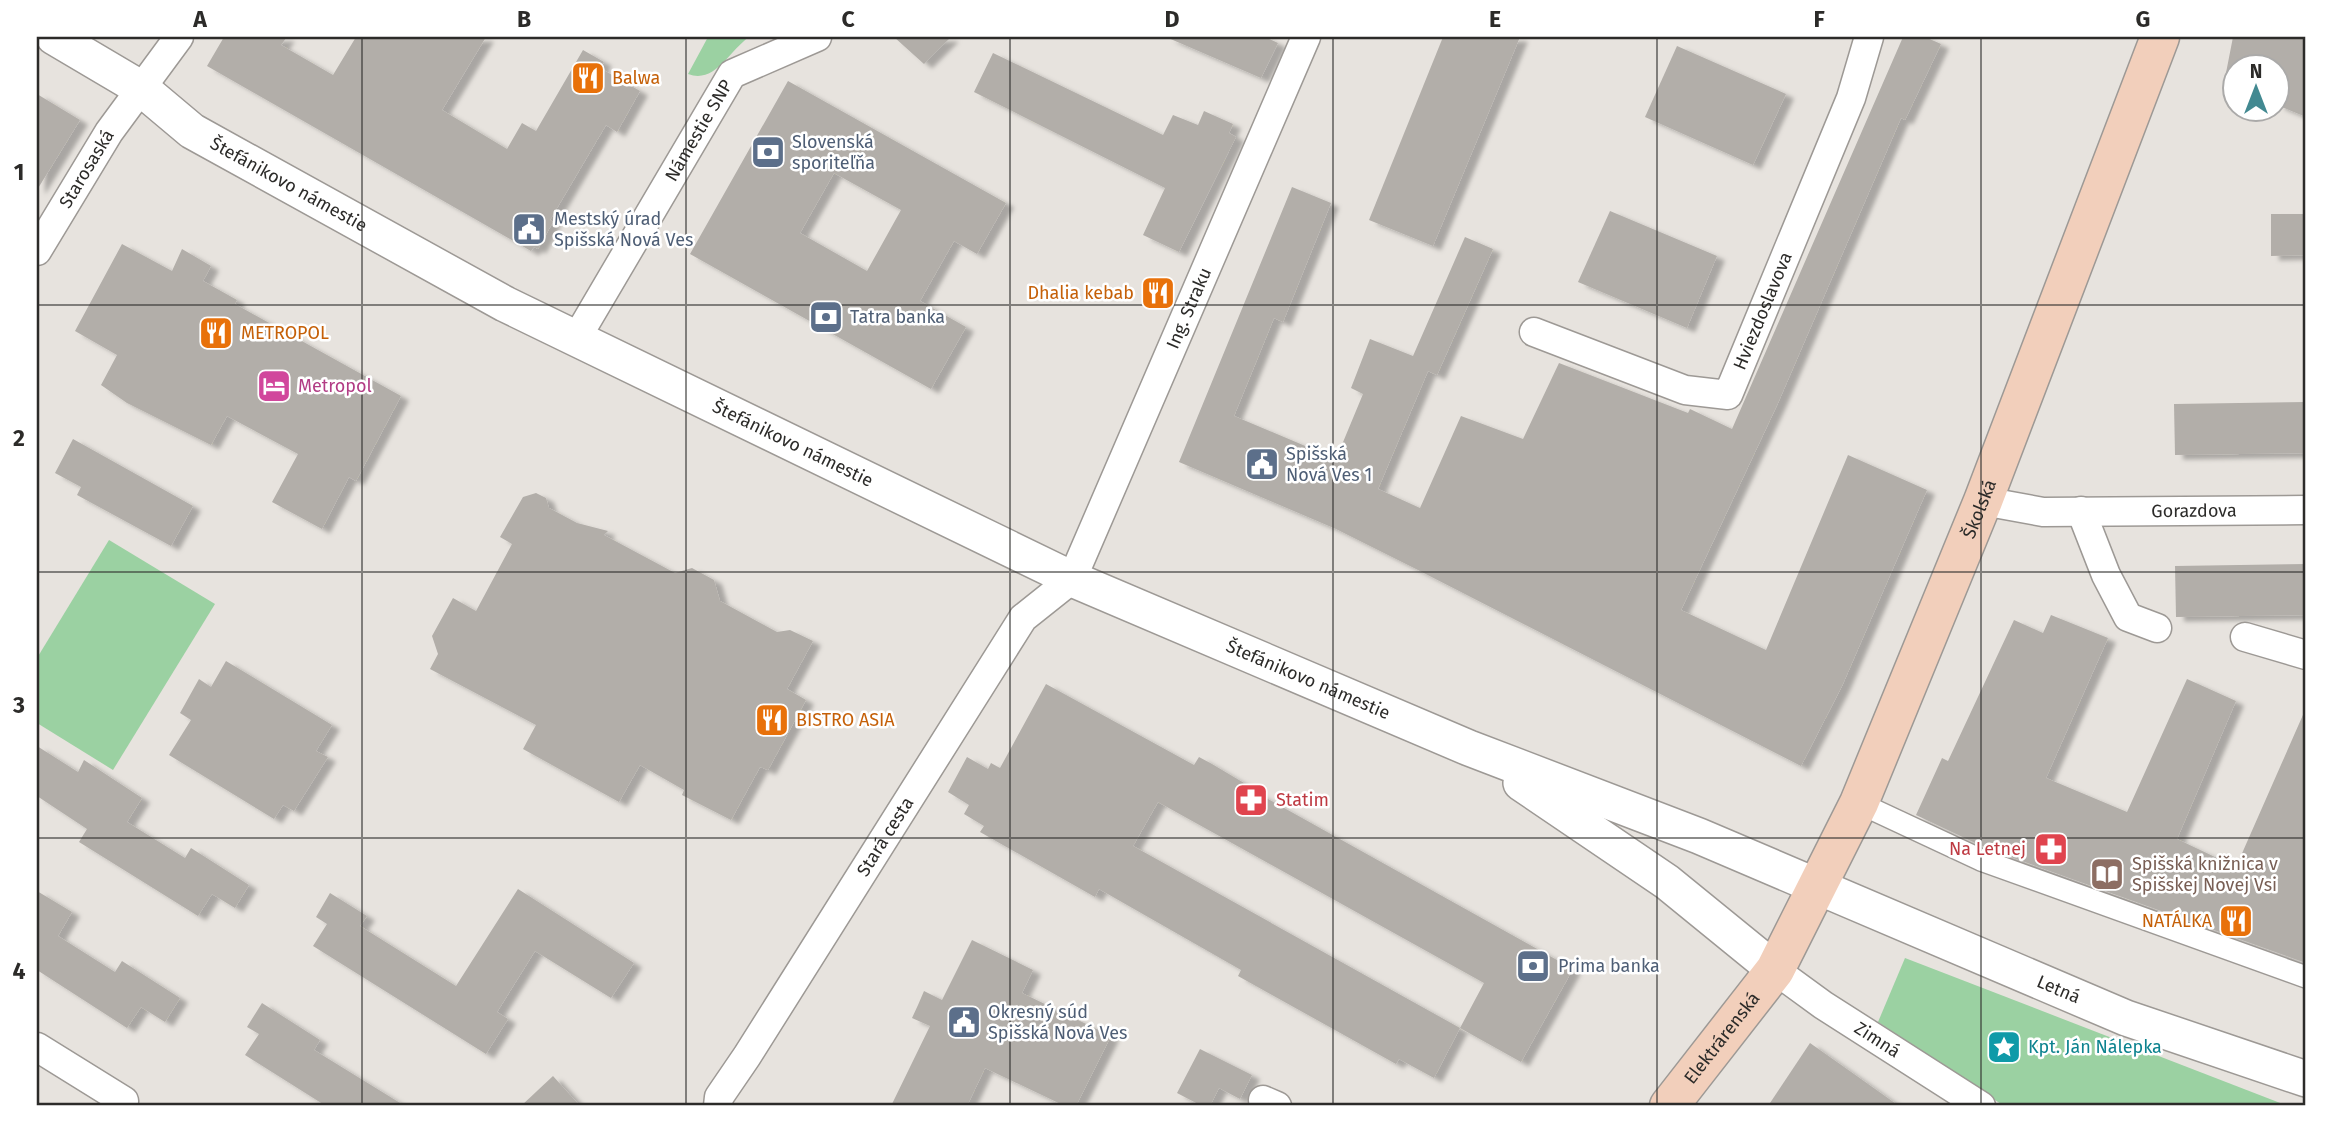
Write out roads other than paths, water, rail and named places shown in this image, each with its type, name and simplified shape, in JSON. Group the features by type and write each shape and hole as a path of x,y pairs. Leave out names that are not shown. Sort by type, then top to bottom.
{"main road":[{"name":"Školská","path":"1775,970 1859,803 1983,501 2160,37"},
{"name":"Elektrárenská","path":"1669,1106 1775,970"}],"street":[{"name":"Štefánikovo námestie","path":"54,37 142,89 192,131 505,304 1072,579 1469,748 1699,836 1817,887"},
{"name":"Starosaská","path":"37,251 109,132 179,37"},
{"name":"Námestie SNP","path":"576,339 732,74 817,37"},
{"name":"Ing. Straku","path":"1072,579 1306,37"},
{"name":"Hviezdoslavova","path":"1534,332 1685,390 1728,395 1851,98 1869,37"},
{"name":"Gorazdova","path":"1983,501 2043,512 2306,510"},
{"path":"2081,511 2106,575 2128,617 2157,628"},
{"name":"Stará cesta","path":"718,1106 719,1097 1023,618 1072,579"},
{"path":"2245,637 2306,655"},
{"name":"Štefánikovo námestie","path":"1469,748 1667,882 1775,970"},
{"path":"1859,803 1981,860 2306,977"},
{"name":"Letná","path":"1817,887 2126,1018 2306,1079"},
{"name":"Zimná","path":"1775,970 1824,1005 1981,1106"},
{"path":"37,1047 124,1101"}],"place":[{"name":"Balwa","path":"588,78"},
{"name":"Slovenská sporiteľňa","path":"768,152"},
{"name":"Mestský úrad Spišská Nová Ves","path":"529,229"},
{"name":"Dhalia kebab","path":"1158,293"},
{"name":"Tatra banka","path":"826,317"},
{"name":"METROPOL","path":"216,333"},
{"name":"Metropol","path":"274,386"},
{"name":"Spišská Nová Ves 1","path":"1262,464"},
{"name":"BISTRO ASIA","path":"772,720"},
{"name":"Statim","path":"1251,800"},
{"name":"Na Letnej","path":"2051,849"},
{"name":"Spišská knižnica v Spišskej Novej Vsi","path":"2107,874"},
{"name":"NATÁLKA","path":"2236,921"},
{"name":"Prima banka","path":"1533,966"},
{"name":"Okresný súd Spišská Nová Ves","path":"964,1022"},
{"name":"Kpt. Ján Nálepka","path":"2004,1047"}]}
